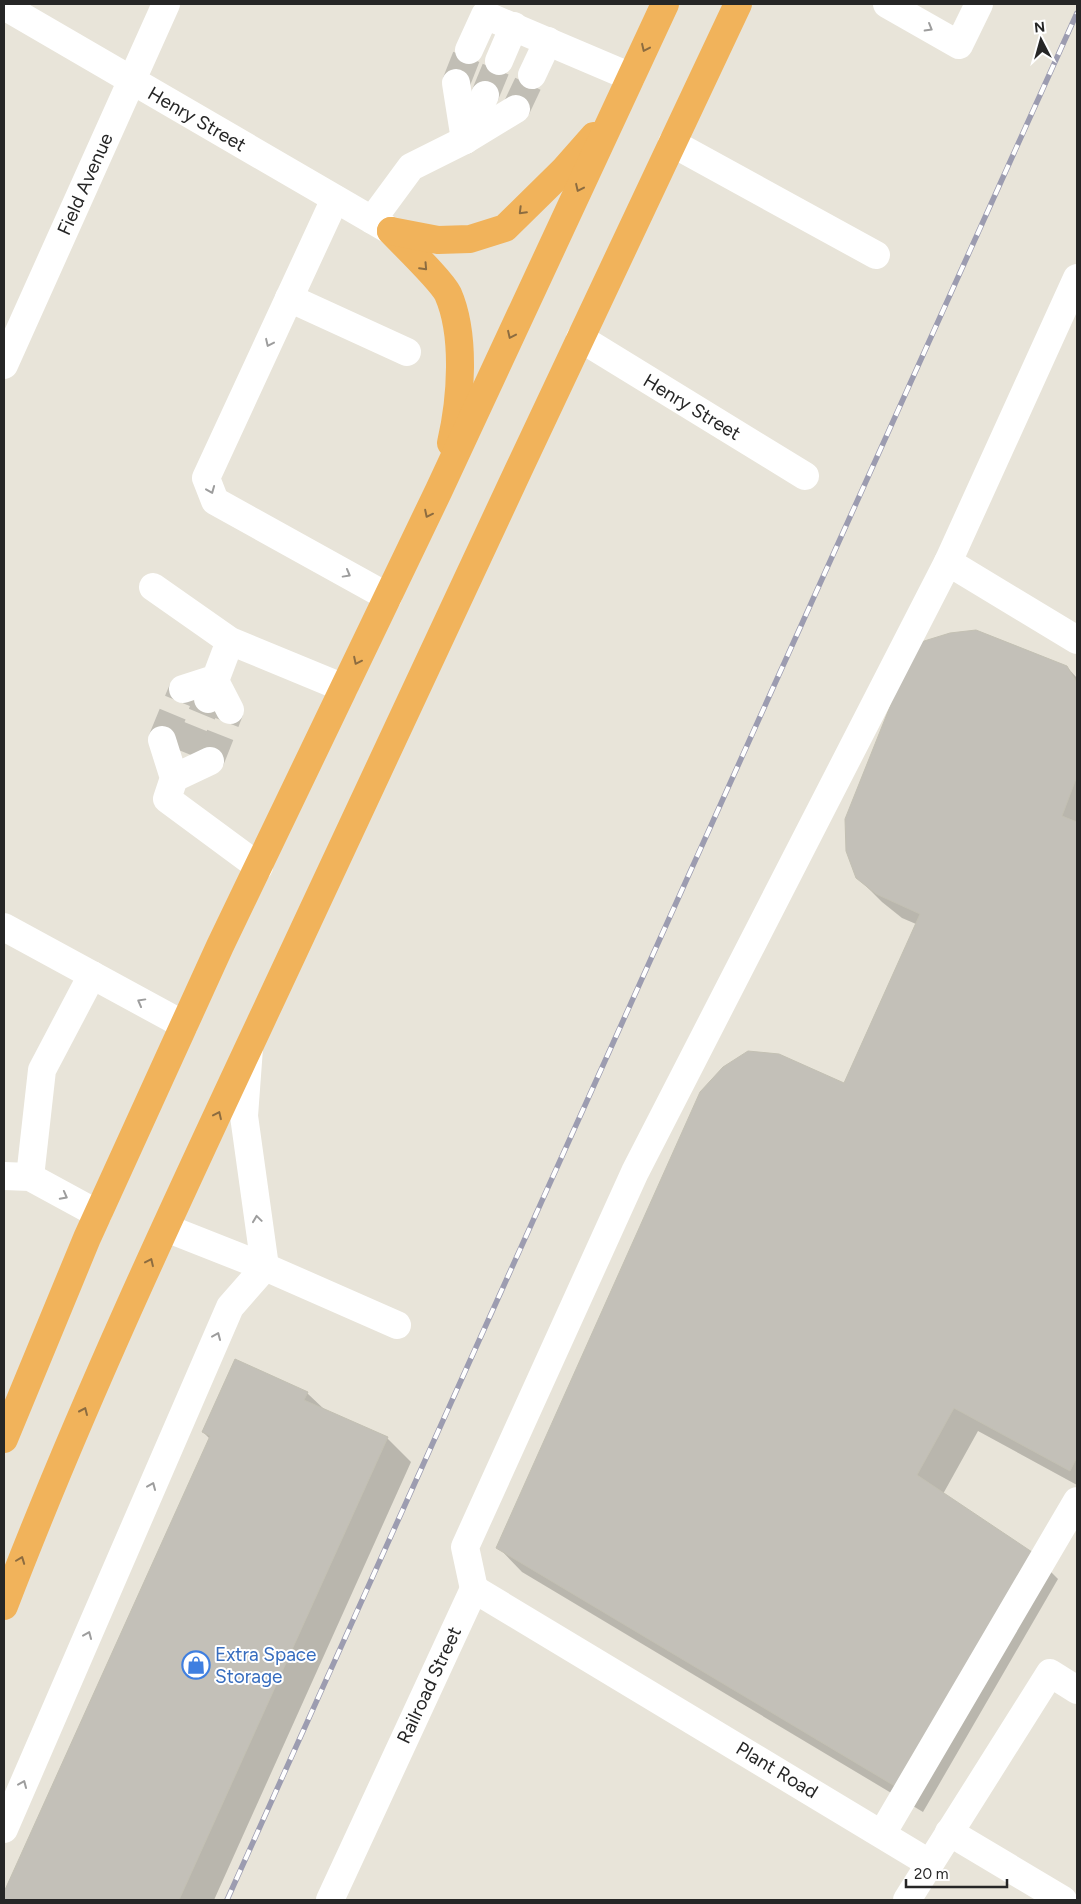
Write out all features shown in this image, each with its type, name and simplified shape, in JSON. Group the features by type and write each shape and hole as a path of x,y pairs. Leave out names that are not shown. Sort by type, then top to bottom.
{"highway":[{"path":"4,1606 42,1508 166,1228 580,338 738,4"},
{"path":"4,1440 98,1214 184,1025 439,490 631,78 658,6"},
{"path":"381,226 438,240 470,239 505,228 564,170 615,112"},
{"path":"381,226 448,293 458,327 459,380 454,428 439,490"}],"street":[{"name":"Field Avenue","path":"4,365 166,4"},
{"path":"887,4 959,45 979,4"},
{"name":"Henry Street","path":"4,6 381,226"},
{"path":"469,50 485,15 631,78"},
{"path":"499,61 514,26"},
{"path":"532,75 548,41"},
{"path":"456,83 465,140"},
{"path":"465,140 485,95"},
{"path":"381,226 411,167 465,140 516,109"},
{"path":"672,143 876,256"},
{"path":"335,199 206,478 215,501 388,597"},
{"path":"474,1589 465,1547 635,1172 948,562 1077,278"},
{"path":"289,298 407,352"},
{"name":"Henry Street","path":"580,338 805,476"},
{"path":"948,562 1077,640"},
{"path":"154,587 230,642 344,688"},
{"path":"183,689 218,696 230,642"},
{"path":"162,740 174,778"},
{"path":"198,757 174,778 167,799 258,867"},
{"path":"4,927 184,1025"},
{"path":"92,975 42,1070 17,1177 98,1214"},
{"path":"4,1829 230,1307 265,1267 244,1116 249,1048"},
{"path":"166,1228 265,1267 397,1325"},
{"path":"882,1834 1077,1500"},
{"name":"Plant Road","path":"474,1589 587,1655 929,1863"},
{"name":"Railroad Street","path":"330,1900 474,1589"},
{"path":"907,1900 1050,1673 1077,1690"},
{"path":"949,1832 1063,1900"}],"building":[{"path":"976,630 1067,666 1077,683 1077,776 1062,816 1077,822 1077,1457 1070,1471 954,1408 917,1475 1035,1554 898,1788 496,1548 700,1092 723,1067 748,1051 779,1054 844,1083 920,914 876,894 856,878 846,851 845,819 907,664 921,642 950,633"},
{"name":"Extra Space Storage","path":"235,1359 308,1392 304,1400 388,1437 179,1900 4,1900 4,1892 210,1436 202,1432"}],"tunnel":[{"path":"456,83 469,50"},
{"path":"485,95 499,61"},
{"path":"516,109 532,75"},
{"path":"162,740 183,689"},
{"path":"186,753 208,699"},
{"path":"210,761 230,710"}],"railway":[{"path":"227,1900 1077,13"}],"place":[{"name":"Extra Space Storage","path":"196,1665"}]}
